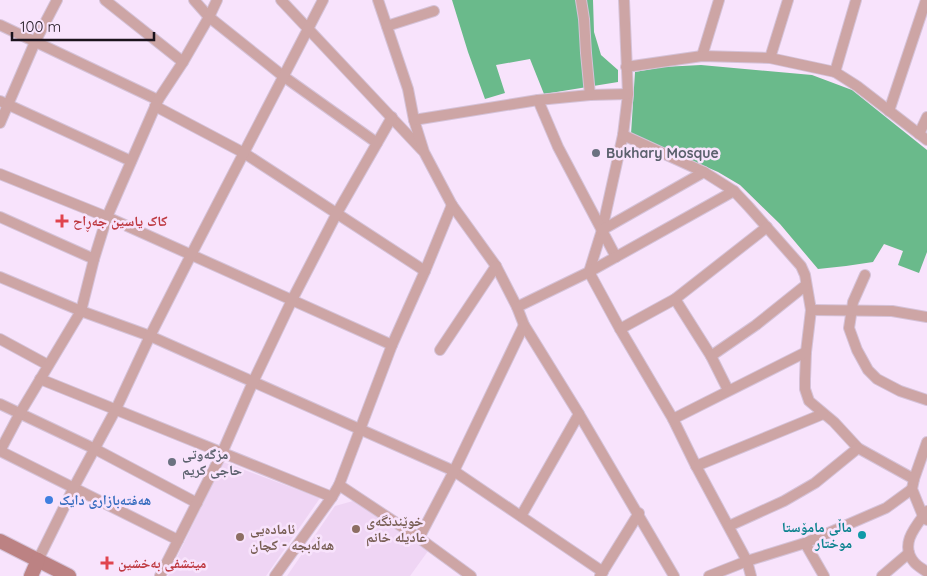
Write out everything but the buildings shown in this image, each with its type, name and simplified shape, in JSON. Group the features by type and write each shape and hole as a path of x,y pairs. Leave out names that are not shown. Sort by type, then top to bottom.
{"main road":[{"path":"0,541 69,576"},
{"path":"31,576 38,560"}],"street":[{"path":"0,123 4,103 57,0"},
{"path":"105,0 183,62"},
{"path":"194,0 208,17 283,76 377,143"},
{"path":"178,540 0,451 20,413 81,311 107,217 131,161 157,103 183,62 217,0"},
{"path":"281,0 424,152"},
{"path":"38,560 74,487 116,410 150,336 191,255 323,0"},
{"path":"378,0 408,88 414,120 424,152 452,204 496,266 524,325 639,514 674,576"},
{"path":"581,0 590,95"},
{"path":"624,0 628,94 623,135 602,230 589,272 673,419 747,561 751,576"},
{"path":"702,56 719,0"},
{"path":"770,58 788,0"},
{"path":"835,72 856,0"},
{"path":"888,111 926,0"},
{"path":"388,26 434,11"},
{"path":"0,25 157,103 244,153 425,271"},
{"path":"626,67 702,56 770,58 835,72 857,86 923,137 927,117"},
{"path":"414,120 538,100 590,95 628,94"},
{"path":"538,100 558,146 616,257"},
{"path":"4,103 131,161"},
{"path":"160,576 222,454 253,382 292,300 337,213 392,117"},
{"path":"623,135 704,172 734,191 801,266 805,275 810,310 805,389 809,402 834,422 858,448 914,478"},
{"path":"602,230 704,172"},
{"path":"0,174 107,217 392,345"},
{"path":"517,307 589,272 734,191"},
{"path":"275,576 339,485 392,345 452,204"},
{"path":"0,217 94,259"},
{"path":"620,329 675,299 767,227"},
{"path":"440,350 496,266"},
{"path":"865,275 854,302 850,328 857,350 868,370 877,379 892,387 927,400"},
{"path":"0,277 81,311 150,336 454,471 602,574 639,514"},
{"path":"711,356 806,285"},
{"path":"675,299 711,356 728,390"},
{"path":"810,310 892,312 927,317"},
{"path":"419,538 454,471 524,325"},
{"path":"0,340 48,365"},
{"path":"673,419 806,352"},
{"path":"40,379 332,497"},
{"path":"0,404 95,449 197,503"},
{"path":"521,516 579,414"},
{"path":"696,466 823,414"},
{"path":"915,576 907,544 910,534 926,516 912,489 914,478 925,454 927,442"},
{"path":"729,526 784,501 815,483 858,448"},
{"path":"339,485 419,538 470,576"},
{"path":"709,576 747,561 805,543 886,508 912,489"},
{"path":"805,543 824,576"},
{"path":"912,558 927,572"},
{"path":"882,576 912,558"}],"shaded area":[{"name":"ئامادەیی هەڵەبجە - کچان","path":"223,462 320,498 266,576 168,576"},
{"name":"خوێندنگەی عادیلە خانم","path":"353,501 428,551 410,576 287,576 335,506"}],"green space":[{"path":"452,0 593,0 594,32 601,55 618,70 618,82 544,94 530,59 496,65 505,93 485,99"},
{"path":"701,65 812,75 852,90 927,150 927,252 919,273 898,265 903,251 884,244 873,262 818,269 780,224 740,185 718,172 631,134 635,72 663,67"}],"place":[{"name":"Bukhary Mosque","path":"596,153"},
{"name":"کاک یاسین جەڕاح","path":"62,221"},
{"name":"مزگە‌وتی حاجی كریم","path":"172,462"},
{"name":"هەفتەبازاری دایک","path":"49,500"},
{"name":"خوێندنگەی عادیلە خانم","path":"356,529"},
{"name":"ماڵى مامۆستا موختار","path":"862,535"},
{"name":"ئامادەیی هەڵەبجە - کچان","path":"240,537"},
{"name":"میتشفی بەخشین","path":"107,563"}]}
